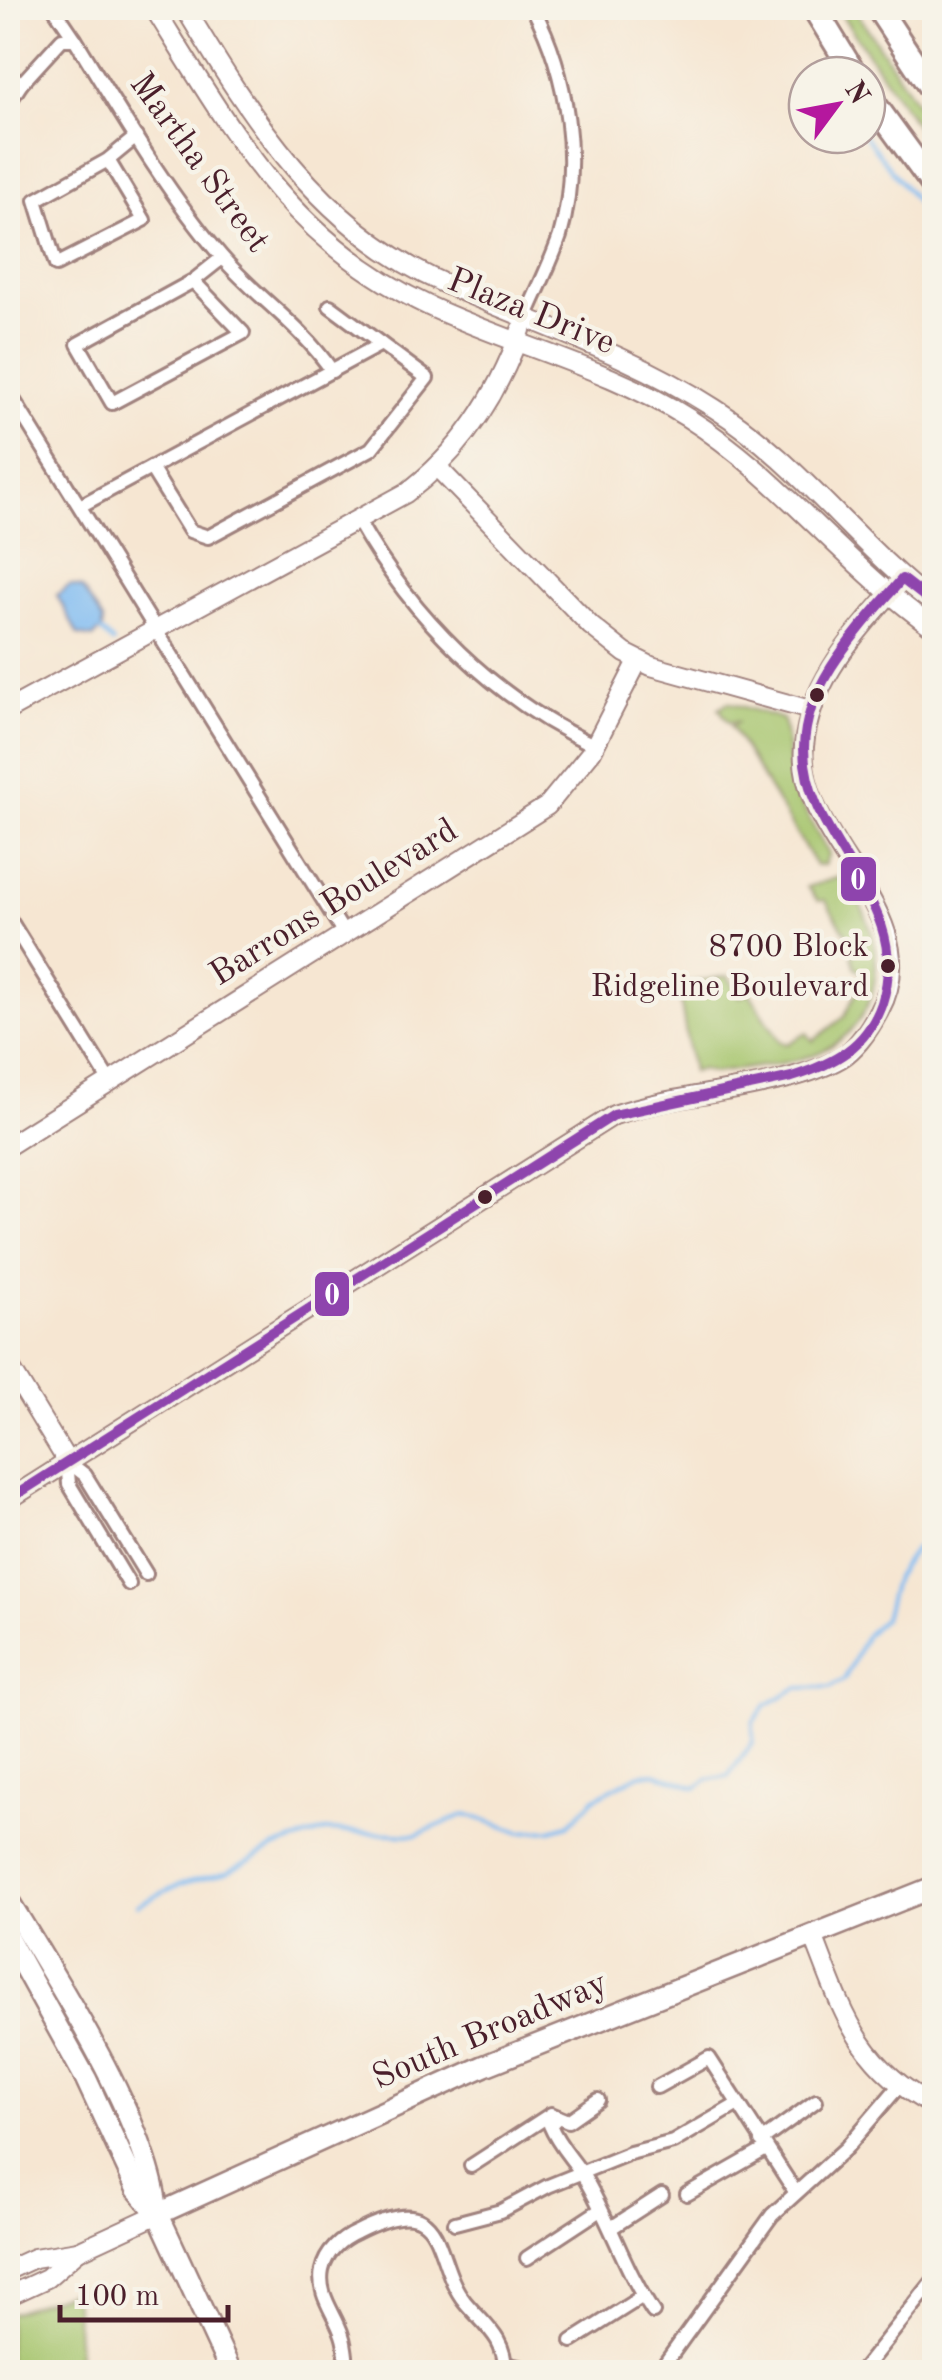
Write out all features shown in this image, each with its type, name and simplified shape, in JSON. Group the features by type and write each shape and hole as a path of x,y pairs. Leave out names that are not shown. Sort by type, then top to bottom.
{"highway":[{"path":"814,8 843,55"},
{"path":"878,8 934,93"},
{"path":"890,8 934,81"},
{"path":"887,121 934,186"}],"main road":[{"name":"South Broadway","path":"158,2214 484,2066 934,1887"},
{"path":"8,1900 104,2070 154,2178 158,2214"},
{"path":"8,1938 86,2079 137,2188 158,2214 231,2372"}],"street":[{"name":"Martha Street","path":"54,8 136,137 222,258 310,338 332,371"},
{"name":"Plaza Drive","path":"154,8 222,122 296,211 339,249 432,308 647,396 693,421 759,472 889,595 934,628"},
{"name":"Plaza Drive","path":"185,8 244,107 314,192 413,267 658,375 719,410 774,455 902,579 934,604"},
{"path":"8,710 400,497 436,467 482,412 560,236 568,190 570,148 562,86 532,8"},
{"path":"8,104 62,39 75,39"},
{"path":"8,72 22,84"},
{"path":"108,160 144,220 56,265 36,200 108,160 136,137"},
{"path":"193,281 242,333 112,403 78,344 193,281 222,258"},
{"path":"151,468 190,531 208,537 371,449 389,432 427,378 330,306"},
{"path":"80,506 382,344"},
{"path":"8,391 345,935"},
{"path":"436,467 591,626 638,660 810,710"},
{"path":"358,521 393,580 484,674 539,718 596,746"},
{"path":"8,1500 614,1115 651,1102 814,1071 845,1056 870,1028 886,997 892,965 887,936 874,905 820,815 806,779 804,748 810,710 834,660 902,579"},
{"name":"Barrons Boulevard","path":"8,1146 537,813 565,789 596,746 638,660"},
{"path":"8,918 110,1082"},
{"path":"8,1364 67,1461 85,1475 146,1574"},
{"path":"67,1461 69,1484 129,1584"},
{"path":"813,1934 850,2030 898,2087 934,2106"},
{"path":"657,2086 709,2058 796,2193"},
{"path":"659,2372 772,2215 846,2148 898,2087"},
{"path":"471,2166 598,2100"},
{"path":"687,2194 764,2145 816,2101"},
{"path":"455,2223 501,2210 630,2154 673,2142 738,2104"},
{"path":"559,2117 550,2125 559,2147 583,2174 653,2312"},
{"path":"611,2228 662,2195"},
{"path":"527,2258 600,2210"},
{"name":"South Broadway","path":"8,2270 34,2258 78,2251 158,2214"},
{"path":"348,2372 342,2334 322,2289 322,2268 342,2239 394,2216 418,2221 438,2236 464,2300 492,2328 505,2368 542,2372"},
{"name":"South Broadway","path":"8,2296 47,2278 78,2251"},
{"path":"861,2372 934,2280"},
{"path":"572,2341 643,2296"}],"green space":[{"path":"837,8 854,8 885,55 869,55"},
{"path":"887,58 934,129 934,152 887,82"},
{"path":"728,702 783,719 794,791 829,854 824,865 816,866 731,726 739,722 728,722 719,708"},
{"path":"840,877 868,921 874,946 876,971 861,1017 844,1037 808,1057 713,1073 701,1069 692,1072 677,979 687,983 728,976 740,997 749,992 780,1041 787,1044 807,1033 813,1041 844,1017 865,976 855,967 852,955 857,951 825,900 818,901 807,887"},
{"path":"74,2291 79,2372 8,2372 8,2314"}],"water":[{"path":"70,585 82,588 103,621 102,629 93,638 78,635 57,595"}],"waterway":[{"path":"880,155 934,225"},
{"path":"101,631 113,643"},
{"path":"138,1905 180,1884 227,1873 273,1848 325,1831 416,1835 466,1814 521,1832 551,1830 568,1825 595,1798 640,1774 655,1773 697,1788 707,1780 728,1776 753,1742 753,1722 766,1705 797,1688 830,1687 844,1680 866,1635 884,1618 895,1577 915,1548 934,1543"}],"transit line":[{"name":"0","path":"8,1500 614,1115 792,1077 835,1059 858,1042 882,1003 888,966 884,933 872,903 821,815 809,783 804,748 807,724 814,700 838,656 902,579 934,604"}],"place":[{"name":"8700 Block Ridgeline Boulevard","path":"888,966"}]}
